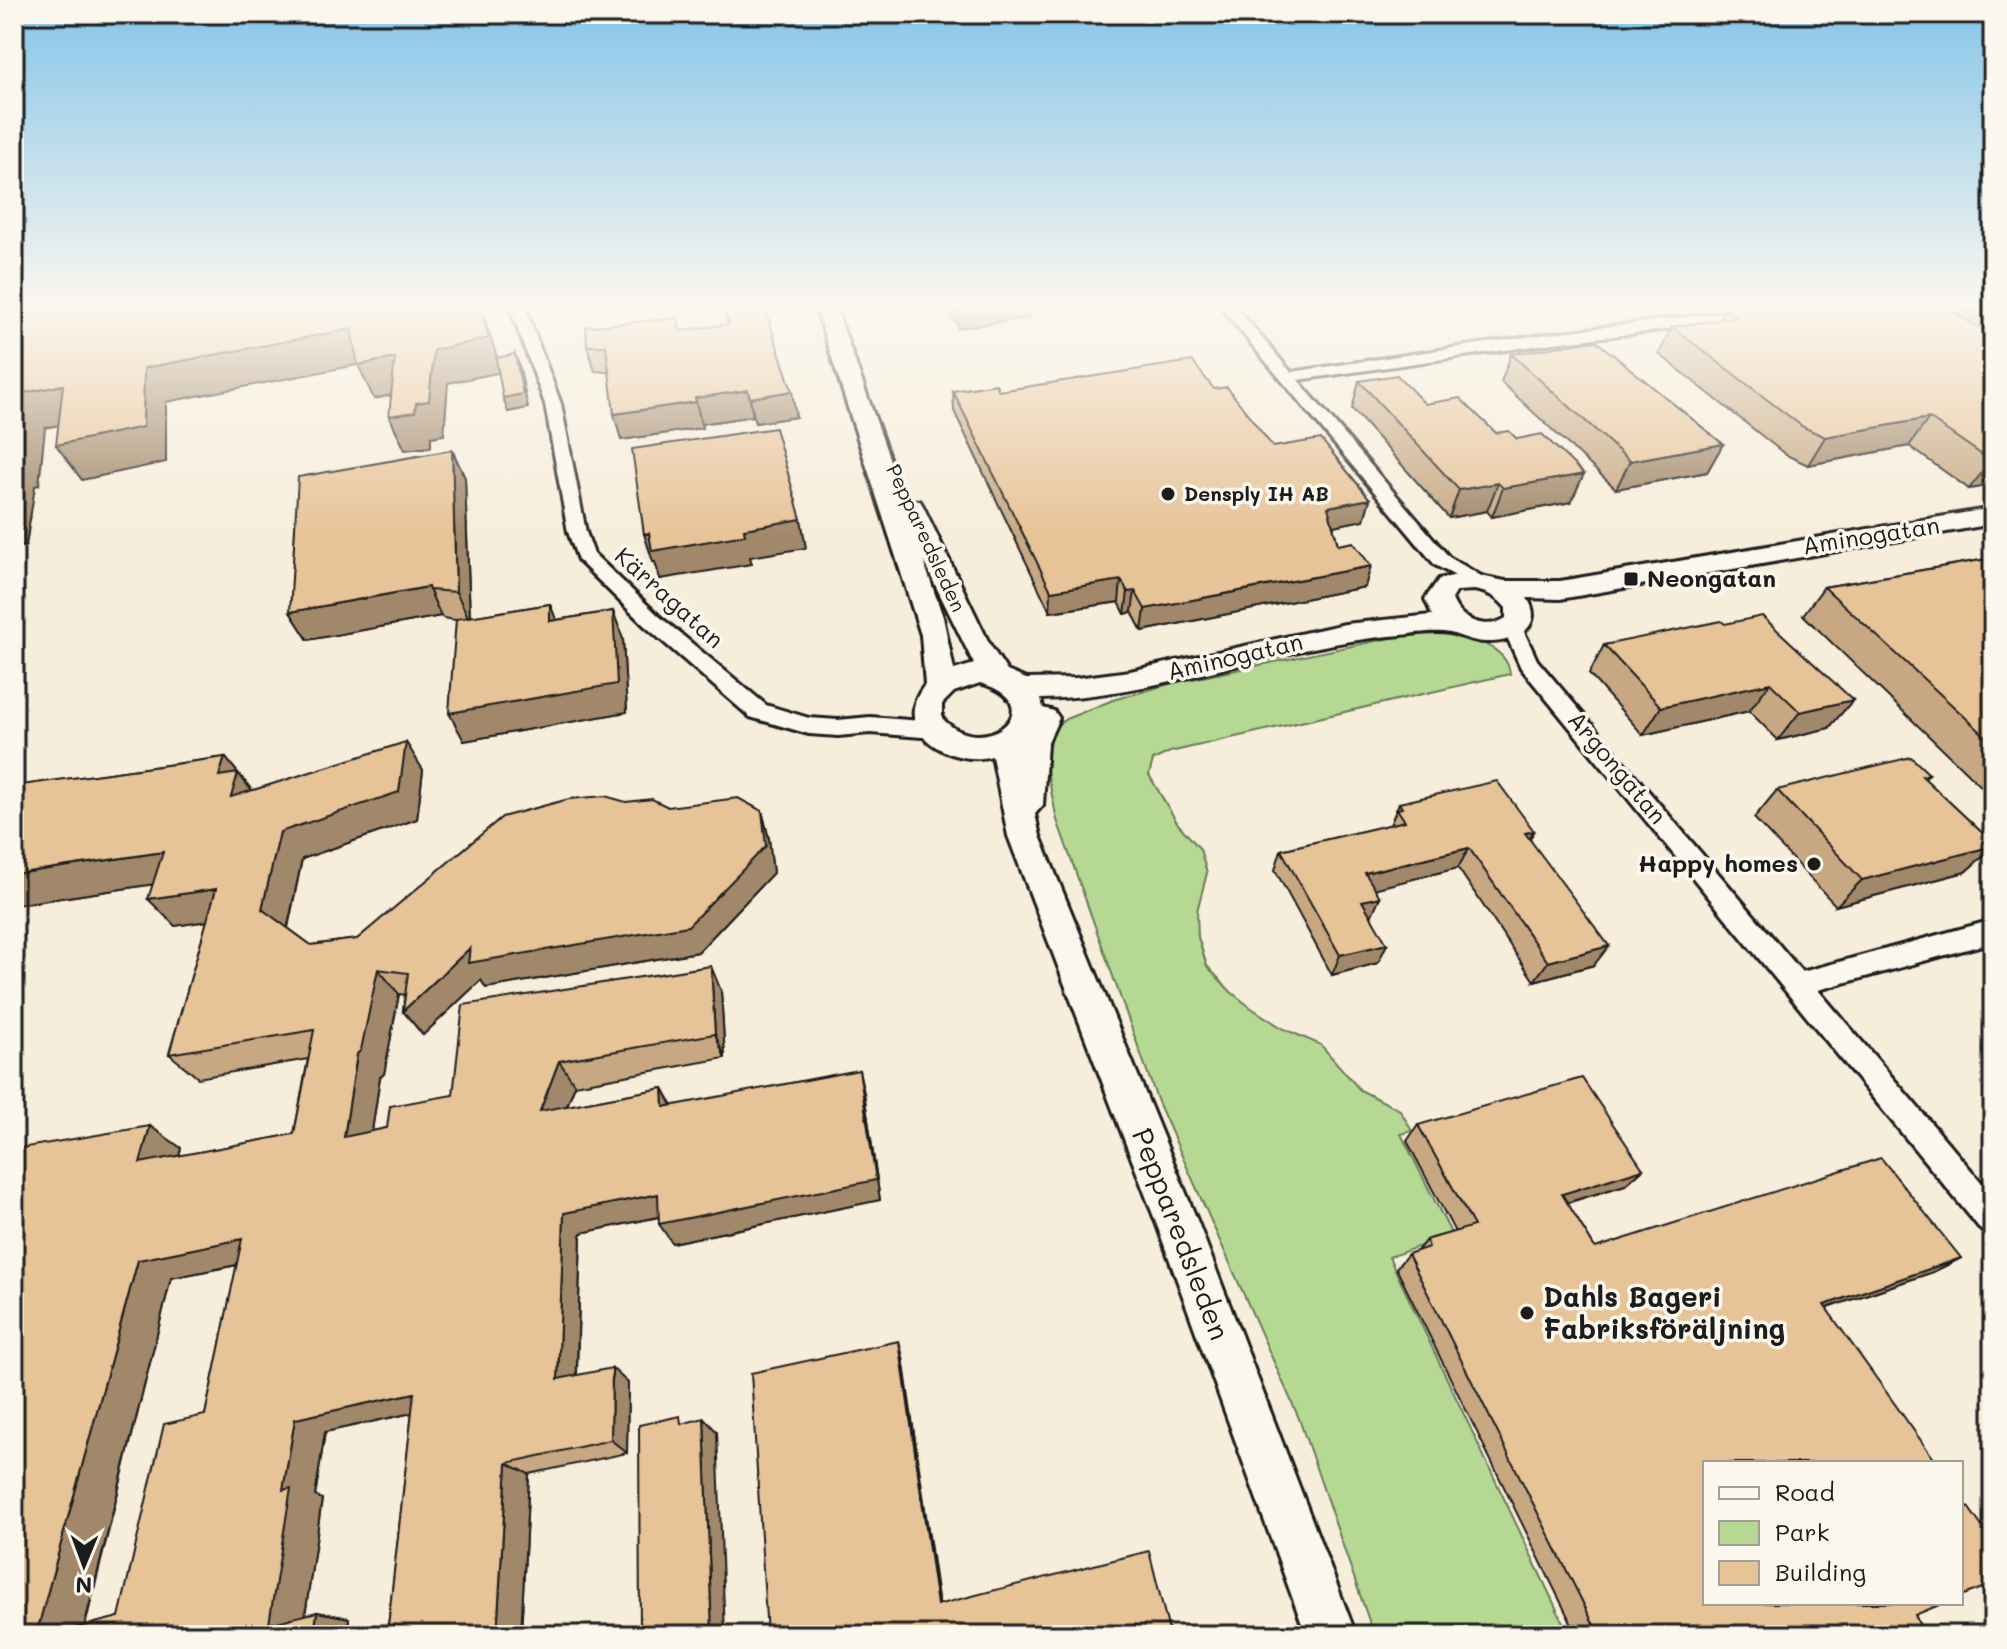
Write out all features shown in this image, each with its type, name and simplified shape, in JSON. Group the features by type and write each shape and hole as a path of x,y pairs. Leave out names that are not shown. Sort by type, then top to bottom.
{"street":[{"name":"Kärragatan","path":"545,382 553,404 577,532 585,556 652,621 758,711 809,726 838,728 870,725 947,737"},
{"name":"Pepparedsleden","path":"853,382 940,656 934,692"},
{"path":"1292,382 1443,582 1440,607 1467,628"},
{"name":"Pepparedsleden","path":"859,398 977,647 1002,676"},
{"name":"Aminogatan","path":"1390,625 1443,582 1560,590 1993,516"},
{"path":"1489,585 1516,601 1517,621"},
{"name":"Aminogatan","path":"1002,676 1064,689 1127,682 1390,625 1467,628 1491,633 1517,621 1560,590"},
{"name":"Argongatan","path":"1517,621 1528,663"},
{"name":"Argongatan","path":"1467,628 1528,663 1993,1220"},
{"path":"1002,676 1030,711 1024,730 985,746 947,737 927,709 934,692 965,675 1027,674 1127,682"},
{"name":"Aminogatan","path":"1024,730 1127,682"},
{"name":"Kärragatan","path":"870,725 908,711 934,692"},
{"name":"Pepparedsleden","path":"1024,730 1009,770 1024,836 1178,1225 1331,1635"},
{"name":"Pepparedsleden","path":"947,737 987,775 1024,836"},
{"path":"1799,984 1993,931"}],"green space":[{"path":"1434,629 1468,637 1491,647 1507,663 1510,674 1170,752 1153,760 1149,775 1178,824 1200,849 1207,873 1197,911 1198,937 1207,966 1250,1007 1282,1028 1321,1045 1360,1090 1400,1110 1412,1131 1401,1134 1452,1235 1389,1257 1569,1635 1374,1635 1298,1416 1158,1102 1057,820 1043,751 1052,729 1066,719 1113,700 1173,683"}],"building":[{"path":"14,382 144,382 143,427 56,445 63,385 19,394 14,434"},
{"path":"393,382 431,382 429,401 416,403 415,412 389,416"},
{"path":"500,382 521,382 523,394 503,398"},
{"path":"610,382 789,382 792,391 750,398 748,390 695,398 696,402 614,414"},
{"name":"Densply IH AB","path":"1057,382 1208,382 1214,389 1227,387 1273,447 1321,439 1370,499 1328,507 1338,545 1353,542 1371,566 1145,609 1135,591 1128,592 1121,580 1051,591 953,391 996,384 999,391"},
{"path":"1360,382 1404,382 1425,404 1460,398 1496,433 1509,431 1517,439 1542,434 1584,474 1503,488 1498,483 1459,490"},
{"path":"1542,382 1646,382 1723,444 1630,461"},
{"path":"1744,382 1993,382 1991,461 1929,418 1825,437 1803,427"},
{"path":"775,428 801,519 744,529 745,535 652,551 649,533 644,534 632,449"},
{"path":"452,450 456,592 429,590 428,587 290,612 298,477"},
{"path":"1993,558 1993,743 1824,587"},
{"path":"550,604 550,621 613,611 617,684 449,713 456,619"},
{"path":"1762,616 1853,700 1800,712 1770,683 1661,707 1604,645 1721,621 1725,624"},
{"path":"406,742 399,792 280,832 262,909 311,945 357,939 502,817 569,799 605,796 626,802 652,799 668,807 738,798 762,811 766,846 688,926 468,963 470,948 403,1011 408,973 378,969 361,1050 357,1054 344,1137 387,1128 390,1106 453,1095 463,1005 711,966 715,1034 559,1061 540,1111 663,1088 664,1107 859,1070 876,1180 659,1224 658,1194 564,1213 558,1379 612,1368 611,1440 507,1463 497,1635 387,1635 414,1393 295,1419 283,1490 291,1488 269,1624 317,1612 314,1635 47,1635 119,1617 164,1424 205,1415 242,1239 138,1260 36,1635 14,1635 14,1149 150,1126 140,1163 294,1134 314,1030 169,1054 216,889 148,899 163,852 14,874 14,786 225,757 219,776 238,773 231,797"},
{"path":"1911,757 1929,774 1922,776 1993,846 1862,880 1777,790"},
{"path":"1497,781 1534,831 1525,833 1609,946 1548,962 1469,848 1365,873 1380,897 1362,901 1387,944 1340,955 1281,850 1405,821 1397,809 1402,808 1399,803"},
{"path":"1582,1078 1643,1169 1562,1194 1595,1248 1881,1158 1961,1258 1824,1305 1936,1461 1703,1461 1703,1605 1939,1605 1915,1615 1924,1635 1599,1635 1408,1254 1429,1247 1426,1240 1474,1226 1418,1125"},
{"path":"899,1341 937,1605 1149,1551 1170,1635 767,1635 751,1373"},
{"path":"680,1416 681,1424 704,1418 712,1635 640,1635 639,1425"},
{"path":"1963,1500 1993,1542 1993,1584 1963,1595"}],"place":[{"name":"Densply IH AB","path":"1168,494"},
{"name":"Neongatan","path":"1631,579"},
{"name":"Happy homes","path":"1814,864"},
{"name":"Dahls Bageri Fabriksföräljning","path":"1527,1313"}]}
